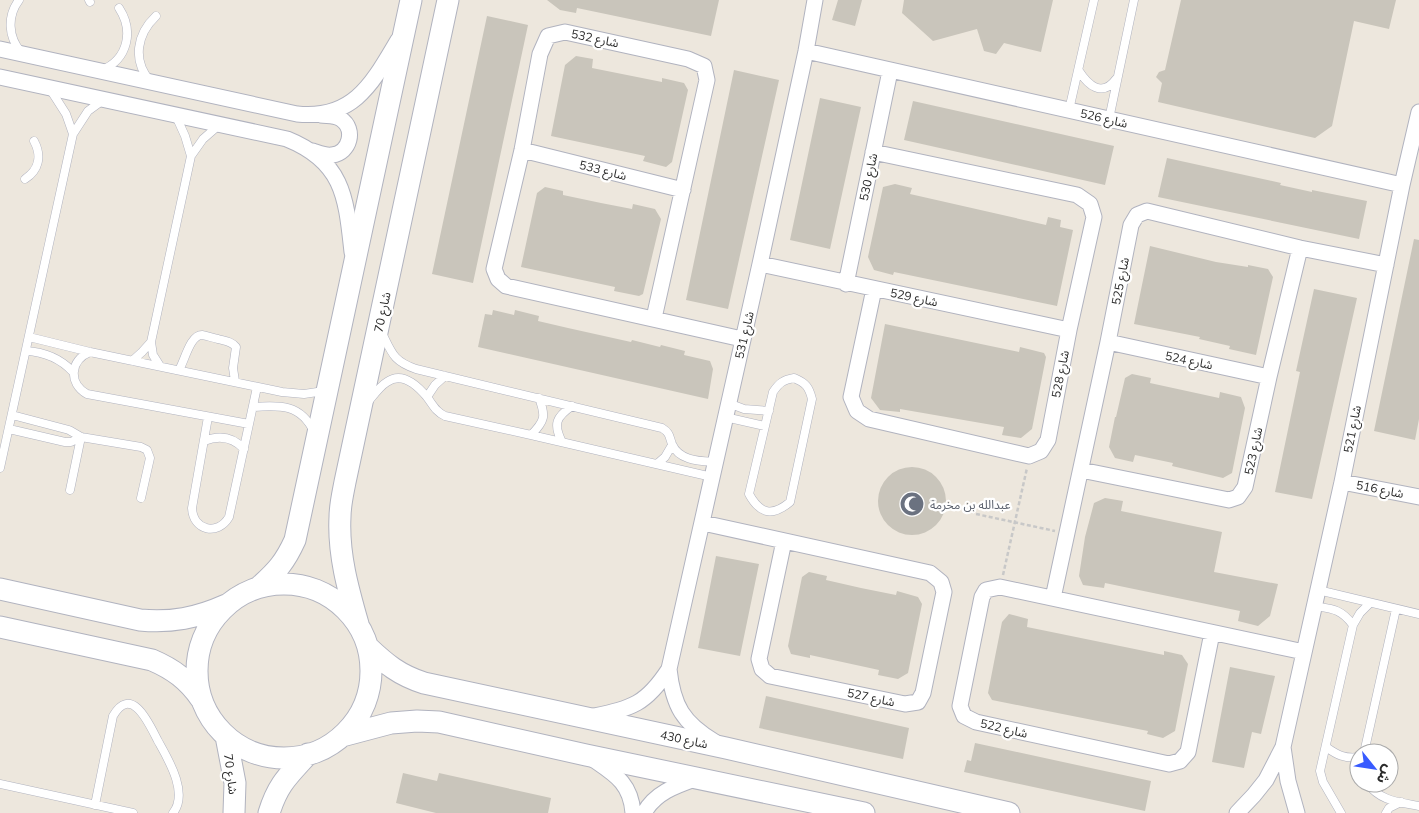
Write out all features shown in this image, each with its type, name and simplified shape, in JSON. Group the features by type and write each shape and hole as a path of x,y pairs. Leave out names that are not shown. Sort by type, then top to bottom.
{"main road":[{"path":"260,587 278,570 288,555 294,540 411,0"},
{"name":"شارع 70","path":"358,624 347,588 341,551 340,516 345,482 448,0"},
{"path":"0,627 152,660 167,666 181,675 202,700 212,719 226,736 247,750 265,756 283,758 308,754 331,744 353,724 362,710 368,695 371,679 368,647 358,624 338,602 310,587 290,584 260,587 243,594 228,604 194,618 158,622 140,620 3,589"},
{"path":"202,700 197,670 202,641 209,627 228,604"},
{"name":"شارع 430","path":"368,647 392,669 410,678 440,687 726,748 1009,813"},
{"path":"342,736 391,723 439,722 864,813"},
{"name":"شارع 70","path":"226,736 235,783 234,813"},
{"path":"269,813 282,781 308,754"}],"street":[{"name":"شارع 531","path":"585,718 617,711 636,704 659,685 669,670 760,264 806,51 815,0"},
{"path":"318,115 344,106 366,90 405,28"},
{"name":"شارع 532","path":"654,318 707,80 704,66 688,59 565,32 548,36 540,54 522,150 494,269 498,279 506,286 742,339"},
{"path":"0,49 297,114 336,116 345,122 350,132 349,142 342,151 333,155 309,150 287,139 219,126 0,77"},
{"name":"شارع 526","path":"806,51 1402,185"},
{"name":"شارع 530","path":"846,284 890,71"},
{"name":"شارع 521","path":"1237,813 1266,780 1283,747 1342,482 1402,185 1419,112"},
{"path":"309,150 326,165 344,194 347,204 354,262"},
{"name":"شارع 533","path":"522,150 683,190"},
{"name":"شارع 528","path":"874,152 1077,194 1090,204 1094,218 1069,330 1048,440 1041,451 1029,456"},
{"name":"شارع 525","path":"1053,598 1131,225 1137,215 1147,211 1300,248 1386,265"},
{"name":"شارع 523","path":"1081,470 1229,500 1238,496 1245,487 1300,248"},
{"name":"شارع 529","path":"760,264 846,284 874,288 1069,330"},
{"path":"874,288 851,397 857,411 869,420 1029,456"},
{"name":"شارع 524","path":"1108,342 1269,377"},
{"name":"شارع 516","path":"1342,482 1419,497"},
{"name":"شارع 527","path":"703,523 784,540 930,573 941,582 944,592 923,693 918,702 905,704 770,676 762,669 759,659 784,540"},
{"path":"1000,587 1304,652"},
{"name":"شارع 522","path":"1000,587 986,590 982,597 960,706 964,716 976,722 1169,764 1180,761 1188,752 1212,633"},
{"name":"شارع 531","path":"669,670 672,692 678,707 698,730 726,748"},
{"name":"شارع 521","path":"1283,747 1288,781 1297,813"},
{"path":"586,755 616,775 628,790 633,813"},
{"path":"644,813 651,802 660,795 672,787 696,778"}],"lane":[{"path":"19,0 11,16 10,29 14,43 22,54"},
{"path":"1068,110 1079,71 1094,0"},
{"path":"1109,119 1116,78 1134,0"},
{"path":"100,71 115,62 128,40 127,23 119,8"},
{"path":"151,82 139,61 139,44 145,28 156,16"},
{"path":"1079,71 1086,82 1094,87 1103,88 1111,86 1116,78"},
{"path":"49,88 66,114 73,134"},
{"path":"0,468 73,134 82,118 103,100"},
{"path":"176,116 191,156"},
{"path":"160,366 153,355 150,342 191,156 203,139 219,126"},
{"path":"25,179 34,171 39,159 34,142"},
{"path":"379,326 393,355 399,362 416,370 662,428 671,436 672,445 678,453 697,461 715,462"},
{"path":"180,370 191,341 202,335 232,342 236,346 233,368 235,381"},
{"path":"28,337 90,352 293,394 310,394 326,391"},
{"path":"132,361 150,342"},
{"path":"26,351 49,355 64,363 73,372 78,388 87,394 249,424"},
{"path":"73,372 79,359 90,352"},
{"path":"427,397 435,385 445,376"},
{"path":"361,409 387,382 404,378 412,382 427,397 436,410 445,416 712,477"},
{"path":"794,378 805,383 809,388 812,399 790,502 782,509 771,512 760,509 755,505 749,494 768,411 773,392 779,383 784,380 794,378"},
{"path":"208,417 192,514 198,524 210,529 222,526 229,516 257,387"},
{"path":"531,435 541,425 545,413 539,398"},
{"path":"253,407 274,405 294,410 310,425 316,438"},
{"path":"562,442 557,432 557,422 561,414 572,406"},
{"path":"727,410 768,411"},
{"path":"727,410 765,426"},
{"path":"12,415 69,430 81,437 141,447 147,450 150,458 141,498"},
{"path":"9,429 65,442 71,442 81,437"},
{"path":"70,490 81,437"},
{"path":"204,441 216,437 229,438 244,449"},
{"path":"657,464 665,458 672,445"},
{"path":"1318,590 1419,614"},
{"path":"1341,813 1323,782 1320,771 1353,625 1360,613 1370,603"},
{"path":"1314,606 1341,612 1353,625"},
{"path":"1366,743 1396,609"},
{"path":"95,805 113,716 122,705 131,705 142,712 175,773 178,801 173,813"},
{"path":"1326,747 1336,754 1349,757"},
{"path":"0,784 134,813"},
{"path":"1375,793 1384,798 1419,806"},
{"path":"1386,813 1389,808 1401,802"}],"path":[{"path":"1000,587 1029,456"},
{"path":"976,514 1067,534"}],"building":[{"path":"547,0 719,0 711,36 577,8 576,13 560,10"},
{"path":"838,0 862,0 855,26 832,20"},
{"path":"904,0 1053,0 1041,52 1004,43 996,54 984,51 977,29 933,41 902,13"},
{"path":"1181,0 1396,0 1389,29 1354,21 1332,126 1315,138 1158,102 1162,83 1156,77 1159,72 1165,70"},
{"path":"487,16 528,25 473,283 432,274"},
{"path":"576,56 593,59 592,68 662,82 662,78 684,83 688,90 672,162 666,167 643,161 645,156 551,136 565,65"},
{"path":"734,70 779,80 728,309 686,300"},
{"path":"820,98 861,107 830,249 790,240"},
{"path":"913,101 1114,146 1105,185 904,140"},
{"path":"1167,158 1281,183 1280,185 1312,192 1312,190 1367,201 1359,239 1158,197"},
{"path":"895,184 912,188 910,194 1046,225 1048,217 1061,220 1060,227 1073,230 1057,306 894,272 893,275 874,270 868,257 883,187"},
{"path":"545,187 563,191 563,195 601,203 632,209 633,204 655,209 661,219 643,294 639,296 614,291 615,287 521,267 537,193"},
{"path":"1414,239 1419,240 1419,419 1415,440 1374,431"},
{"path":"1150,246 1216,262 1268,269 1273,277 1256,355 1229,349 1230,346 1199,339 1200,337 1134,324"},
{"path":"1314,289 1357,298 1312,499 1275,492 1300,372 1296,371"},
{"path":"493,310 514,315 515,310 539,316 538,321 631,342 632,340 660,347 661,345 685,351 684,355 710,361 713,369 708,399 478,347 485,314 492,315"},
{"path":"885,324 1019,352 1020,347 1044,353 1046,357 1032,429 1021,438 1002,435 1004,427 900,409 900,412 880,410 871,398"},
{"path":"1132,374 1151,378 1150,383 1219,398 1220,392 1241,397 1245,408 1232,473 1223,478 1172,466 1173,463 1135,455 1133,462 1115,458 1109,447 1115,417 1125,378"},
{"name":"عبدالله بن مخرمة","path":"905,467 919,467 931,472 941,482 946,494 946,508 941,520 931,530 919,535 905,535 893,530 883,520 878,508 878,494 883,482 893,472"},
{"path":"1105,498 1123,501 1121,511 1222,532 1214,572 1278,584 1270,616 1258,626 1238,621 1240,611 1105,583 1104,588 1083,585 1079,576 1085,537 1094,503"},
{"path":"716,556 759,564 740,656 698,648"},
{"path":"809,572 827,576 826,580 896,595 897,591 918,597 922,604 908,673 898,679 878,675 879,670 810,655 810,658 791,654 788,646 802,577"},
{"path":"1009,614 1028,619 1027,627 1164,655 1164,651 1182,655 1188,664 1175,731 1163,738 1147,734 1148,731 992,700 988,693 995,657 1002,622"},
{"path":"1230,667 1275,676 1261,734 1252,732 1244,768 1212,762"},
{"path":"766,696 909,728 903,759 759,728"},
{"path":"975,743 1151,781 1145,811 964,772 967,760 971,761"},
{"path":"403,773 437,781 439,773 551,798 548,813 436,813 396,803"}],"place":[{"name":"عبدالله بن مخرمة","path":"912,504"}]}
